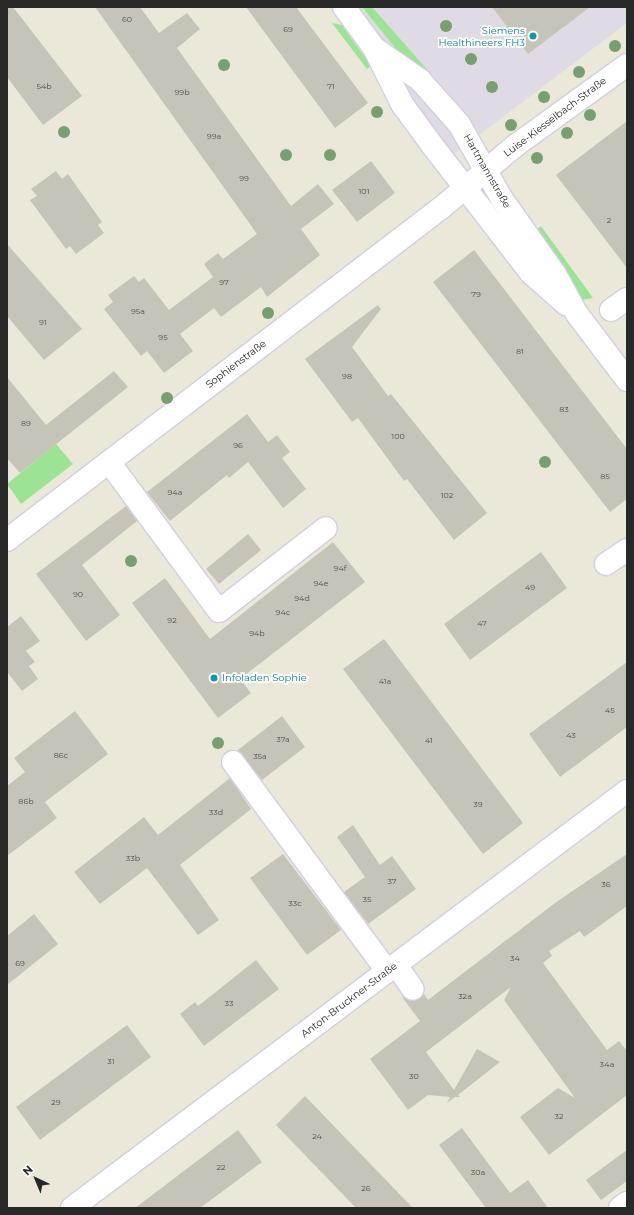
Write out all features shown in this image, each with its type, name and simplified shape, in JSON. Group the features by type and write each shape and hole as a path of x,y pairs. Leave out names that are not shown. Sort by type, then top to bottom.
{"street":[{"name":"Hartmannstraße","path":"344,7 374,48 402,104 465,188 531,273 577,314"},
{"name":"Hartmannstraße","path":"374,48 400,63 440,100 471,143 502,199 555,274 577,314 627,380"},
{"name":"Luise-Kiesselbach-Straße","path":"465,188 485,170 627,65"},
{"name":"Sophienstraße","path":"7,540 465,188"},
{"path":"109,462 219,611 326,528"},
{"path":"606,564 627,550"},
{"path":"233,762 392,968 413,989"},
{"name":"Anton-Bruckner-Straße","path":"72,1208 627,791"},
{"path":"620,1208 627,1203"}],"shaded area":[{"path":"332,7 627,7 627,23 450,157"}],"green space":[{"path":"362,7 372,7 446,91 443,93 397,50"},
{"path":"332,23 342,25 371,66 367,69"},
{"path":"541,226 593,298 581,300 534,232"},
{"path":"56,444 73,464 21,504 7,484"}],"building":[{"path":"7,7 13,7 82,96 43,125 7,77"},
{"path":"95,7 140,7 159,33 187,13 200,29 177,48 291,206 318,184 334,204 301,229 320,255 267,297 261,287 221,317 214,308 180,334 193,351 164,373 147,351 141,356 104,309 113,302 108,295 134,276 139,282 144,278 169,310 213,277 204,264 218,253 223,259 257,234"},
{"path":"246,7 296,7 368,103 335,128"},
{"name":"Siemens Healthineers FH3","path":"492,7 590,7 528,54"},
{"path":"627,121 627,268 556,175"},
{"path":"371,161 395,193 357,222 332,190"},
{"path":"56,171 62,179 68,174 102,222 98,225 104,233 76,254 70,246 66,249 30,200 37,196 31,189"},
{"path":"7,244 82,329 44,360 7,316"},
{"path":"474,250 627,449 627,499 610,512 433,282"},
{"path":"378,305 381,309 352,347 388,396 391,394 487,513 454,540 407,479 404,481 358,418 352,422 305,359"},
{"path":"114,371 128,387 20,473 7,458 7,377 46,425"},
{"path":"247,414 268,442 277,435 290,452 282,458 306,489 283,508 248,462 229,478 227,475 170,521 147,492"},
{"path":"126,506 137,521 82,565 120,615 86,641 36,574"},
{"path":"248,534 261,550 219,584 206,569"},
{"path":"333,542 365,582 240,679 251,693 218,718 132,603 165,578 210,639"},
{"path":"541,552 567,588 470,660 444,624"},
{"path":"21,616 40,641 26,651 35,662 29,666 38,679 22,691 7,672 7,627"},
{"path":"384,639 523,823 483,854 343,669"},
{"path":"627,662 627,727 560,777 529,734"},
{"path":"75,711 108,754 45,802 57,818 7,856 7,786 25,772 14,758"},
{"path":"282,716 305,747 262,780 238,750"},
{"path":"230,778 251,809 180,865 219,920 198,935 147,868 100,904 74,872 144,817 158,835"},
{"path":"353,825 380,865 392,856 416,889 368,924 344,892 365,877 337,837"},
{"path":"283,854 341,930 307,955 250,878"},
{"path":"627,854 627,906 584,937 580,931 549,951 552,956 543,963 607,1050 619,1041 627,1051 627,1095 549,1155 520,1117 558,1088 575,1098 504,1000 511,987 426,1052 454,1090 477,1049 500,1062 458,1095 460,1097 455,1097 447,1103 450,1097 428,1095 408,1110 370,1059 420,1021 402,997 415,1001 424,994 428,1000 555,903"},
{"path":"34,914 58,944 7,985 7,936"},
{"path":"256,960 279,989 204,1046 180,1014 195,1002 198,1006"},
{"path":"127,1025 151,1057 40,1140 16,1107"},
{"path":"305,1096 413,1208 356,1208 276,1125"},
{"path":"462,1128 510,1193 528,1180 548,1208 486,1208 439,1145"},
{"path":"238,1130 262,1162 200,1208 135,1208"},
{"path":"627,1150 627,1181 601,1200 586,1180"}],"place":[{"name":"Siemens Healthineers FH3","path":"533,36"},
{"name":"Infoladen Sophie","path":"214,678"}]}
